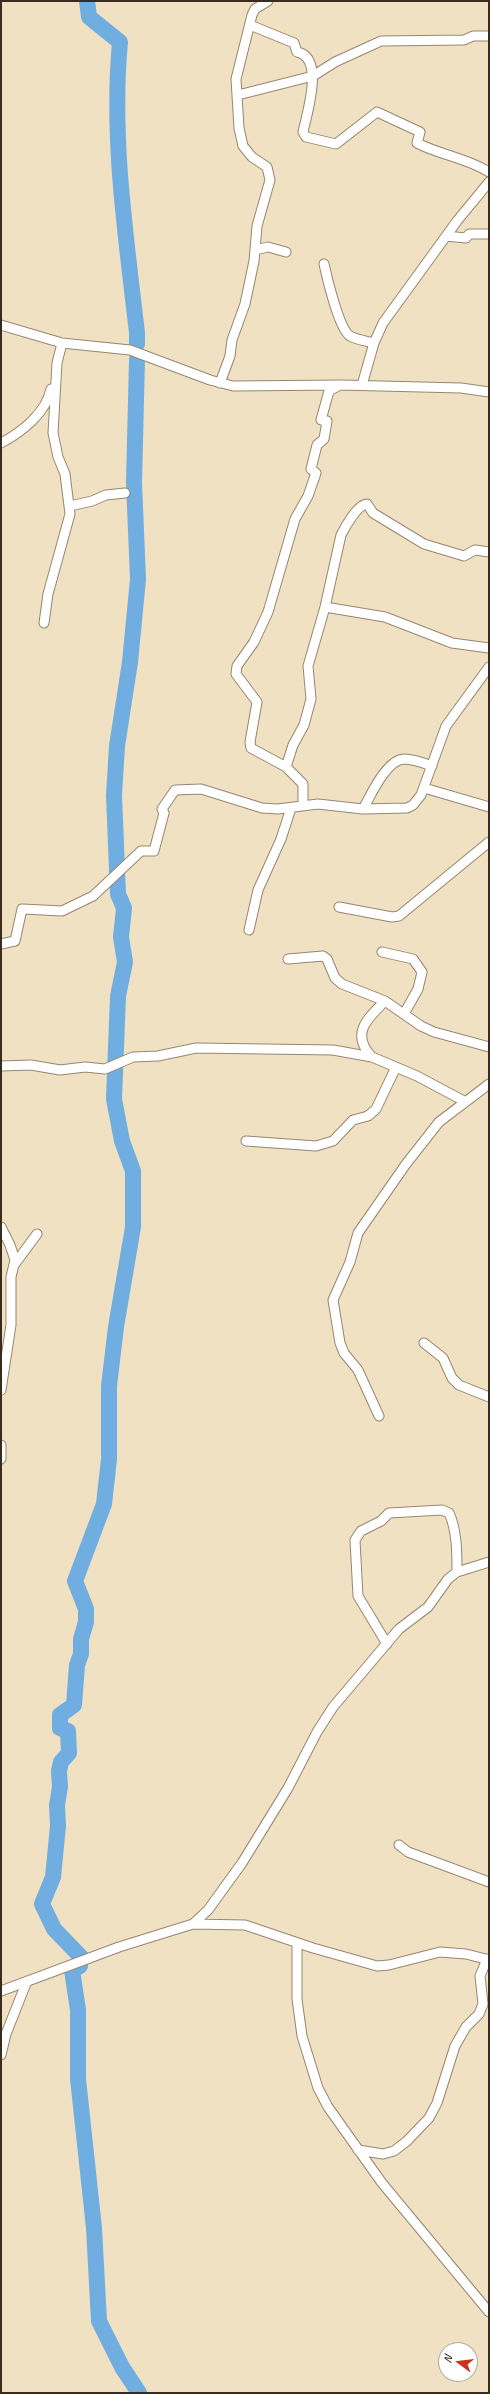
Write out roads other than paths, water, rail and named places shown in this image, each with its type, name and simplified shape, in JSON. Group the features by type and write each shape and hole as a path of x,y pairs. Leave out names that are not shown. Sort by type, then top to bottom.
{"street":[{"path":"220,383 230,356 232,340 245,304 255,250 257,226 270,180 267,167 252,157 243,146 239,128 236,79 255,9 268,1"},
{"path":"250,25 294,44 297,52 304,53 309,59 313,76 303,132 306,137 336,144 377,112 420,132 417,143 431,150 461,158 489,172"},
{"path":"238,95 313,76 335,62 381,41 464,40 473,36 489,35"},
{"path":"362,385 374,343 390,312 446,236 489,182"},
{"path":"446,236 466,238 469,234 489,234"},
{"path":"255,250 268,247 286,252"},
{"path":"324,264 336,313 343,329 350,336 374,343"},
{"path":"1,325 62,343 130,350 220,383 246,388 341,384 461,388 489,392"},
{"path":"44,623 48,594 70,514 65,474 58,457 53,432 56,379 62,343"},
{"path":"2,442 24,429 37,415 49,399 52,382 56,379"},
{"path":"303,805 303,784 286,767 251,748 250,742 257,702 236,674 240,661 254,642 268,612 295,519 308,496 316,473 311,469 317,445 324,439 327,421 321,420 329,391 341,384"},
{"path":"70,506 92,501 106,495 125,492"},
{"path":"286,767 293,744 304,725 311,699 308,666 325,607 341,535 345,526 363,504 367,504 373,513 424,544 464,556 475,550 489,552"},
{"path":"325,607 385,617 452,643 489,648"},
{"path":"1,944 15,942 22,909 47,912 62,911 93,896 141,851 154,850 164,813 162,809 175,790 201,789 216,792 262,808 278,809 303,805 337,805 363,809 407,808 417,800 424,788 446,726 489,667"},
{"path":"363,809 384,773 398,760 405,759 432,766"},
{"path":"424,788 489,807"},
{"path":"249,930 258,890 281,839 291,808"},
{"path":"338,907 392,917 399,916 489,842"},
{"path":"382,952 413,960 422,972 418,989 404,1014"},
{"path":"288,959 323,956 329,963 335,978 342,984 385,1001 434,1032 489,1048"},
{"path":"372,1057 362,1043 363,1027 367,1019 385,1001"},
{"path":"1,1066 32,1065 60,1070 85,1067 105,1069 133,1057 158,1056 196,1048 333,1050 372,1057 417,1076 464,1101"},
{"path":"246,1141 316,1146 333,1141 353,1120 368,1116 376,1109 396,1067"},
{"path":"379,1416 358,1370 344,1353 340,1343 333,1300 350,1262 358,1233 406,1164 435,1127 464,1101 489,1084"},
{"path":"1,1227 14,1254 12,1268 11,1325 1,1390"},
{"path":"2,1274 12,1268 37,1234"},
{"path":"424,1343 443,1358 452,1378 460,1385 489,1397"},
{"path":"1,1445 1,1459"},
{"path":"387,1644 358,1596 356,1540 361,1531 381,1521 390,1513 442,1510 449,1513 456,1548 457,1572"},
{"path":"193,1924 208,1910 246,1857 288,1788 325,1719 399,1629 428,1607 448,1579 457,1572 489,1562"},
{"path":"399,1845 408,1852 489,1882"},
{"path":"1,1991 119,1947 193,1924 245,1925 297,1943 377,1966 389,1965 440,1952 466,1954 488,1960 480,1976 483,2004 479,2014 466,2026 455,2046 437,2103 429,2118 407,2141 394,2151 383,2154 358,2150"},
{"path":"297,1943 297,1999 302,2036 309,2063 328,2108 358,2150 489,2312"},
{"path":"1,2055 8,2028 27,1981"}],"waterway":[{"path":"87,1 89,17 120,42 117,115 121,188 137,344"},
{"path":"82,1958 54,1929 42,1904 53,1877 58,1826 57,1805 60,1787 59,1771 61,1762 69,1753 68,1731 60,1728 60,1715 74,1705 77,1665 81,1654 81,1639 86,1622 86,1609 75,1581 104,1504 109,1459 109,1386 116,1327 133,1227 133,1171 122,1141 114,1099 118,996 125,962 121,937 124,908 118,894 114,795 117,746 130,662 138,579 134,483 137,359"},
{"path":"80,1966 72,1970 78,2010 78,2079 94,2228 99,2321 122,2367 139,2393"}]}
